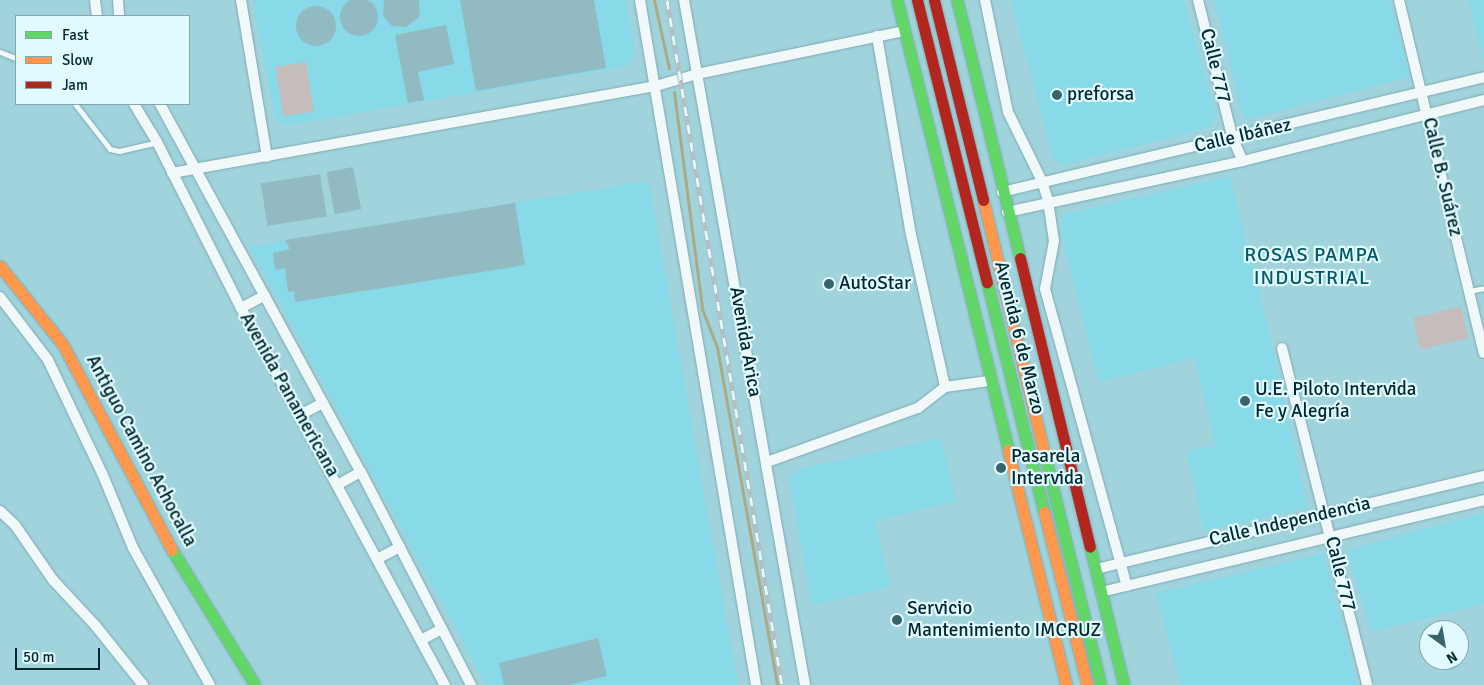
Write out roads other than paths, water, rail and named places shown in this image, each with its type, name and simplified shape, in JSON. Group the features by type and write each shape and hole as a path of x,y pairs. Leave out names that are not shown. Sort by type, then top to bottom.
{"main road":[{"name":"Avenida 6 de Marzo","path":"897,0 989,381 1011,457 1066,685"},
{"name":"Avenida 6 de Marzo","path":"917,0 1087,685"},
{"name":"Avenida 6 de Marzo","path":"957,0 1002,192 1124,685"},
{"name":"Avenida 6 de Marzo","path":"934,1 1101,685"},
{"name":"Antiguo Camino Achocalla","path":"0,266 64,345 114,436 156,522 255,685"}],"street":[{"path":"95,0 96,15"},
{"path":"118,0 119,15"},
{"path":"240,0 267,157"},
{"path":"640,0 756,685"},
{"name":"Avenida Arica","path":"684,0 805,685"},
{"path":"985,0 1008,112 1042,181 1048,201 1054,240 1045,289 1127,586"},
{"name":"Calle 777","path":"1198,0 1233,139 1243,161"},
{"name":"Calle B. Suárez","path":"1399,0 1484,353"},
{"path":"172,173 198,170 656,86 697,74 904,31"},
{"path":"877,36 910,230 945,387"},
{"name":"Calle Ibáñez","path":"1002,192 1042,181 1233,139 1484,77"},
{"name":"Calle Ibáñez","path":"1008,212 1048,201 1243,161 1484,100"},
{"name":"Avenida Panamericana","path":"135,105 157,142 241,308 339,484 445,685"},
{"name":"Avenida Panamericana","path":"161,105 198,170 361,472 471,685"},
{"path":"241,308 265,295"},
{"path":"0,297 48,360 102,473 133,548 210,685"},
{"name":"Calle 777","path":"1282,348 1367,685"},
{"path":"767,462 918,408 945,387 989,381"},
{"path":"300,415 323,403"},
{"path":"339,484 361,472"},
{"name":"Calle Independencia","path":"1096,569 1484,476"},
{"name":"Calle Independencia","path":"1101,592 1484,500"},
{"path":"0,511 15,525 53,580 96,625 143,685"},
{"path":"377,559 400,547"},
{"path":"421,640 442,629"}],"lane":[{"path":"0,52 15,58"},
{"path":"76,105 110,148 119,151 157,142"},
{"path":"1469,291 1484,288"}],"waterway":[{"path":"654,0 669,68"},
{"path":"674,92 702,309 717,347 777,685"}],"railway":[{"path":"667,0 782,685"}],"place":[{"name":"preforsa","path":"1057,95"},
{"name":"AutoStar","path":"829,284"},
{"name":"U.E. Piloto Intervida Fe y Alegría","path":"1245,401"},
{"name":"Pasarela Intervida","path":"1001,468"},
{"name":"Servicio Mantenimiento IMCRUZ","path":"897,620"}],"district":[{"name":"ROSAS PAMPA INDUSTRIAL","path":"1312,266"}]}
